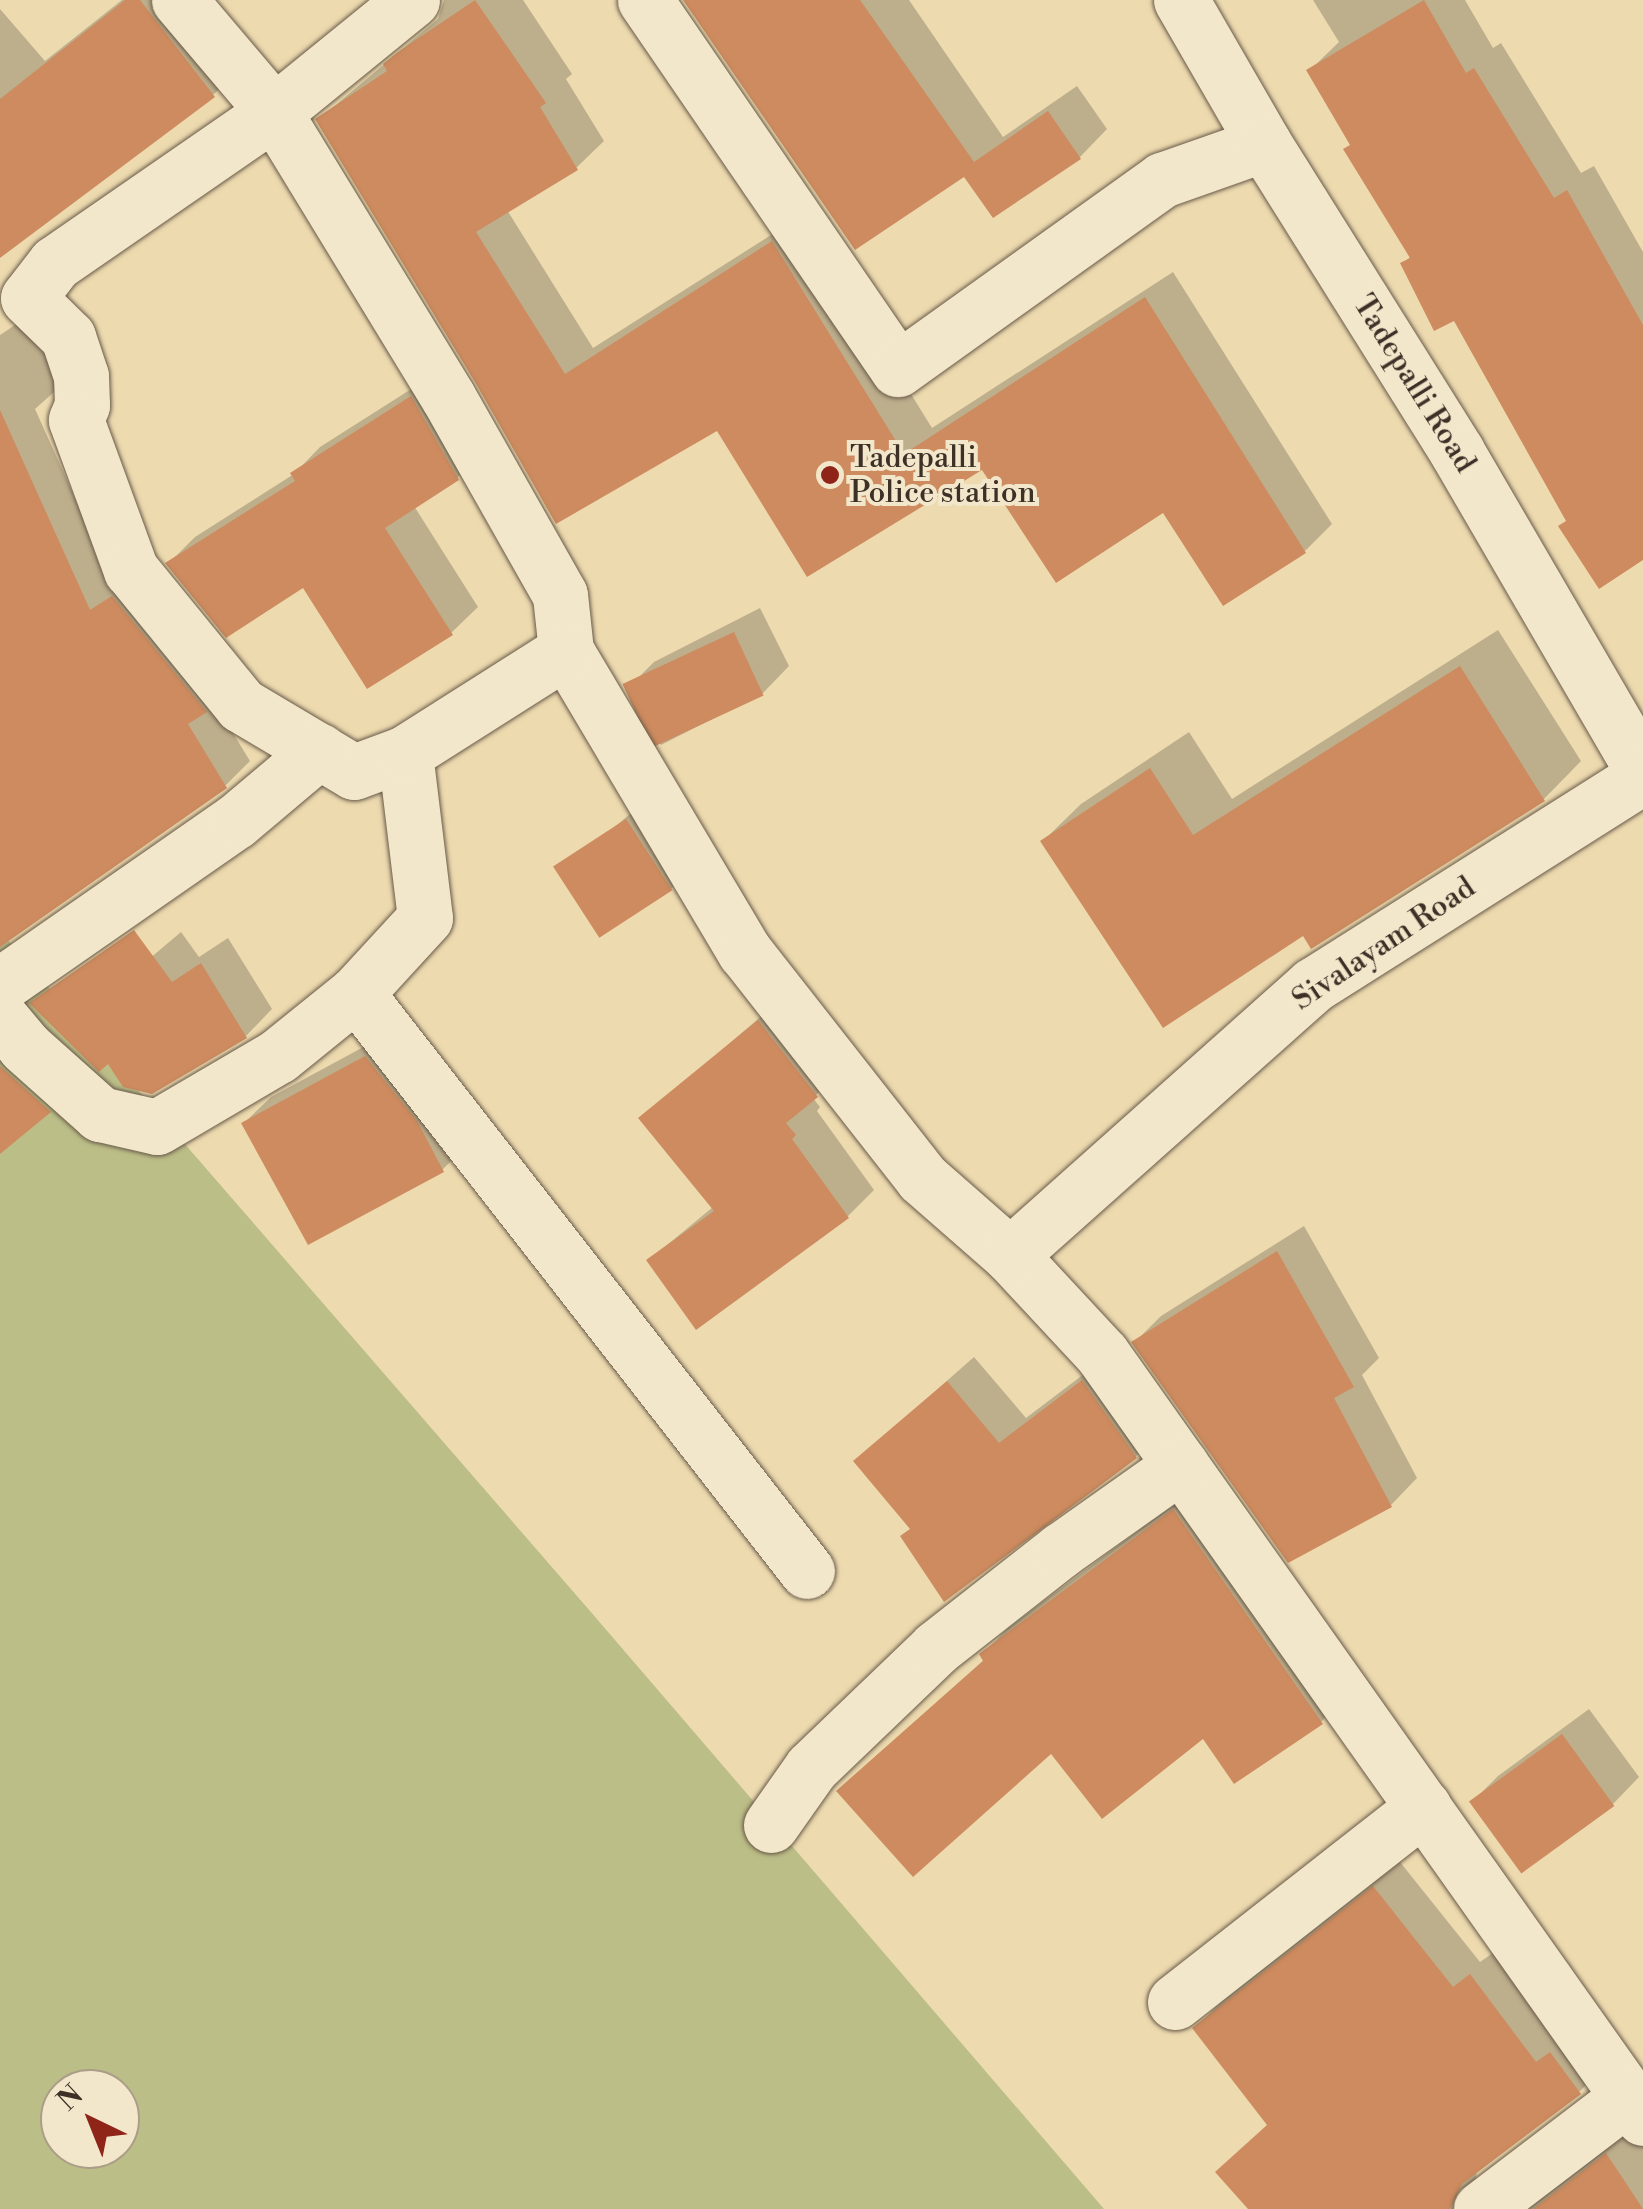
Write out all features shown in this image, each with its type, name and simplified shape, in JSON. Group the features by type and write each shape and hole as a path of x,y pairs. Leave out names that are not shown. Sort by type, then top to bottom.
{"street":[{"path":"178,0 274,112 448,397 560,595 566,650 745,952 922,1178 1010,1256 1102,1354 1636,2107 1480,2209"},
{"path":"412,0 274,112 54,263 28,298 68,337 81,376 82,406 76,420 131,570 241,705 354,772 405,752 566,650"},
{"path":"645,0 898,369 1162,180 1264,144"},
{"name":"Tadepalli Road","path":"1181,0 1264,144 1457,452 1643,774"},
{"path":"0,985 236,821 319,752"},
{"path":"0,1017 25,1047 100,1114 157,1127 278,1056 356,993 425,918 405,752"},
{"name":"Sivalayam Road","path":"1010,1256 1312,985 1643,774"},
{"path":"356,993 807,1571"},
{"path":"772,1825 811,1768 936,1648 1061,1550 1181,1464"},
{"path":"1175,2002 1424,1807"}],"green space":[{"path":"0,931 590,1611 1104,2209 0,2209"}],"building":[{"path":"125,0 140,0 215,97 0,258 0,99"},
{"path":"475,0 546,103 540,107 578,170 476,232 565,374 772,241 904,454 1145,297 1306,553 1223,606 1163,513 1056,583 982,470 807,577 717,431 556,524 475,382 315,119 387,71 383,64"},
{"path":"683,0 860,0 974,162 1048,111 1081,159 993,218 964,177 855,250"},
{"path":"1424,0 1466,73 1474,68 1554,198 1567,190 1643,325 1643,560 1599,589 1558,526 1566,521 1454,321 1434,331 1400,263 1410,258 1343,149 1350,145 1306,70"},
{"path":"411,396 459,480 385,528 453,635 367,689 303,588 226,638 165,563 295,481 290,473"},
{"path":"0,410 90,610 112,596 207,712 188,724 227,788 0,947"},
{"path":"734,632 764,695 652,747 623,684"},
{"path":"1460,666 1545,801 1311,949 1303,936 1163,1028 1040,841 1150,768 1193,835"},
{"path":"626,819 672,890 599,938 553,866"},
{"path":"134,930 172,982 201,963 247,1038 152,1094 123,1087 108,1064 99,1072 29,1003"},
{"path":"758,1020 818,1097 786,1123 796,1135 792,1139 849,1218 696,1330 646,1260 714,1211 638,1118"},
{"path":"365,1056 417,1121 444,1172 308,1245 241,1123"},
{"path":"0,1066 51,1112 0,1154"},
{"path":"1277,1251 1354,1387 1334,1398 1392,1507 1288,1563 1131,1342"},
{"path":"1082,1380 1137,1458 944,1602 900,1536 910,1529 853,1461 947,1381 999,1443"},
{"path":"1173,1509 1323,1724 1234,1784 1203,1739 1102,1819 1051,1754 913,1877 836,1791 983,1661 979,1654"},
{"path":"1562,1734 1614,1806 1521,1874 1469,1802"},
{"path":"1373,1886 1453,1987 1470,1974 1536,2062 1550,2052 1581,2094 1462,2184 1450,2209 1248,2209 1215,2172 1267,2125 1192,2028"},
{"path":"1606,2153 1643,2209 1533,2209"}],"place":[{"name":"Tadepalli Police station","path":"830,475"}]}
